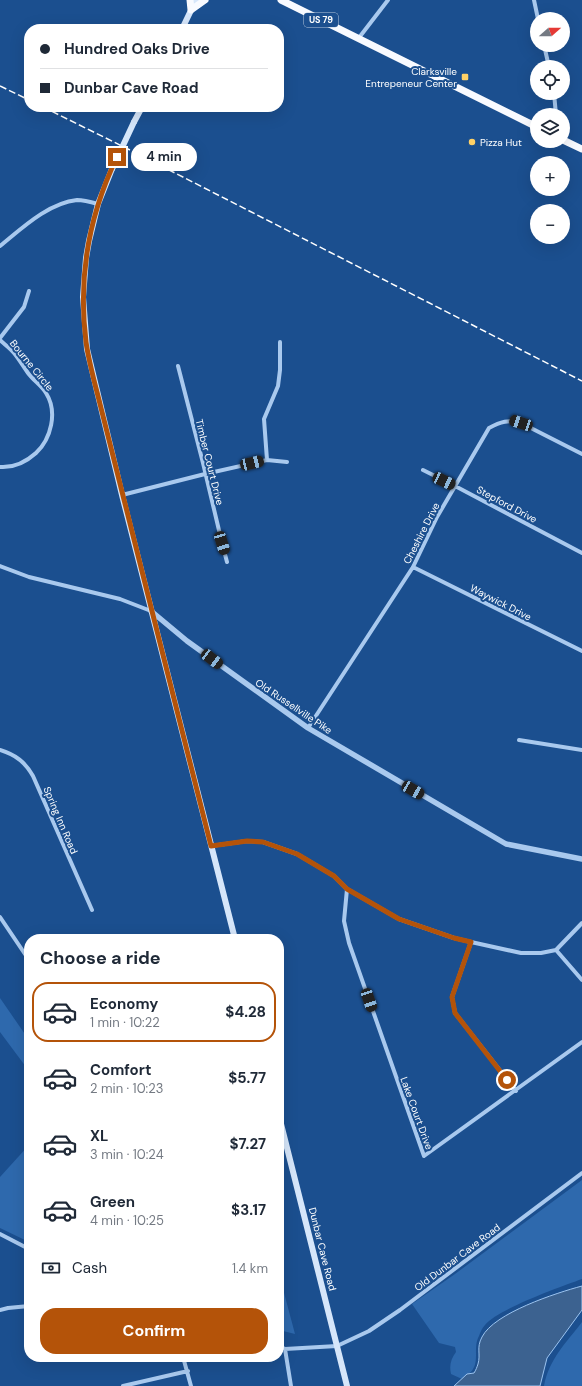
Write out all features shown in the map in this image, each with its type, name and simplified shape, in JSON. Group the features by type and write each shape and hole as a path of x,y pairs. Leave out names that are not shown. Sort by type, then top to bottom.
{"highway":[{"path":"190,0 191,10 205,0"},
{"name":"US 79","path":"281,0 530,124"},
{"path":"570,143 582,149"}],"main road":[{"path":"184,24 196,0"},
{"path":"139,112 112,169 98,204 89,241 83,297 86,341 90,364 122,495 234,934"},
{"name":"Dunbar Cave Road","path":"284,1136 347,1386"}],"street":[{"path":"358,39 388,0"},
{"path":"534,0 537,12"},
{"path":"0,246 31,221 62,203 78,200 98,204"},
{"path":"0,339 24,307 29,291"},
{"name":"Bourne Circle","path":"0,339 14,352 29,374 46,394 51,408 52,421 48,435 42,447 28,460 16,465 0,467"},
{"path":"267,460 264,419 278,386 280,342"},
{"name":"Timber Court Drive","path":"178,366 227,562"},
{"name":"Cheshire Drive","path":"308,728 413,567 437,517 489,428 499,422 513,421 521,423 582,454"},
{"path":"122,495 267,460 287,462"},
{"name":"Stepford Drive","path":"423,470 582,553"},
{"name":"Old Russellville Pike","path":"0,566 29,577 120,599 151,611 187,642 308,728 506,844 582,858"},
{"name":"Waywick Drive","path":"413,567 582,652"},
{"path":"519,740 582,750"},
{"name":"Spring Inn Road","path":"0,750 19,758 26,765 33,776 92,910"},
{"path":"211,846 247,841 263,842 278,847 297,854 310,861 334,876 347,889 399,919 454,938 521,953 556,950 582,923"},
{"name":"Lake Court Drive","path":"347,889 344,921 348,943 424,1156 582,1042"},
{"path":"0,917 24,953"},
{"path":"471,942 452,997 455,1013 516,1090"},
{"path":"556,950 582,980"},
{"name":"Old Dunbar Cave Road","path":"337,1346 369,1331 400,1310 582,1174"},
{"path":"0,1234 24,1246"},
{"path":"0,1310 24,1306"},
{"path":"291,1386 285,1349 337,1346"},
{"path":"185,1362 191,1386"},
{"path":"123,1386 188,1371"}],"shaded area":[{"path":"0,998 24,1033 24,1064 0,1032"},
{"path":"24,1151 24,1240 0,1228 0,1177"},
{"path":"582,1180 582,1279 530,1299 492,1319 485,1325 477,1340 476,1362 472,1370 462,1379 451,1374 450,1365 456,1352 455,1347 439,1343 412,1304"},
{"path":"582,1286 582,1310 547,1358 540,1386 454,1386 467,1374 474,1373 478,1364 480,1341 489,1328 499,1320 527,1305"},
{"path":"284,1293 295,1334 284,1331"},
{"path":"582,1322 582,1386 544,1386 546,1376 554,1359"}],"railway":[{"path":"0,86 24,98"},
{"path":"53,112 582,381"}],"place":[{"name":"Clarksville Entrepeneur Center","path":"465,77"},
{"name":"Pizza Hut","path":"472,142"}],"route":[{"path":"117,157 98,204 86,258 83,297 87,349 211,846 247,841 263,842 297,854 334,876 347,889 399,919 454,938 471,942 452,997 455,1013 507,1080"}]}
